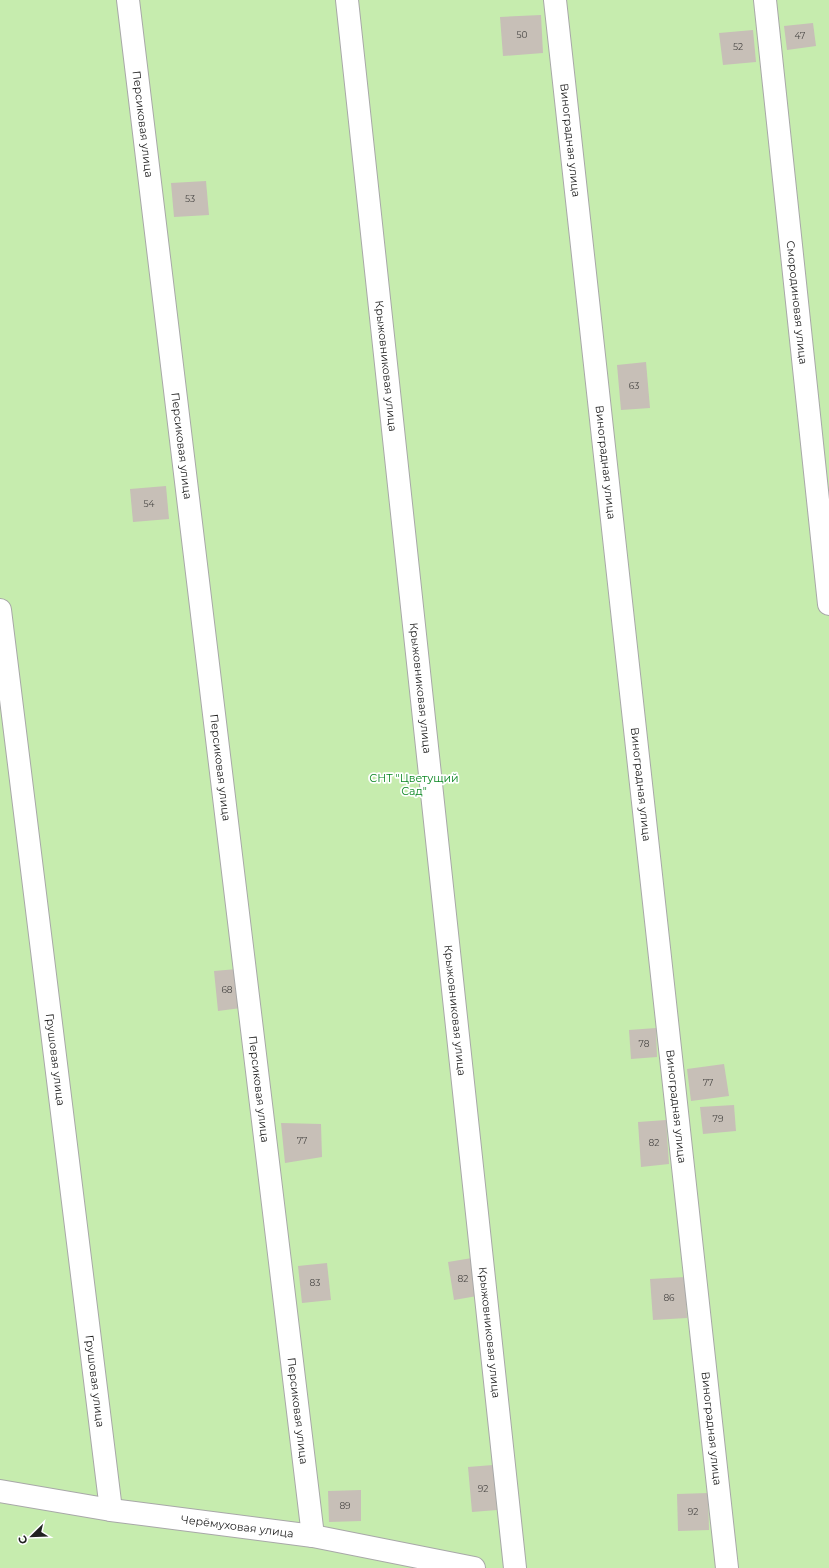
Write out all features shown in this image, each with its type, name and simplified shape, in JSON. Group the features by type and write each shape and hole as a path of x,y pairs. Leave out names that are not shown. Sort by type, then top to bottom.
{"street":[{"name":"Персиковая улица","path":"128,0 313,1536"},
{"name":"Крыжовниковая улица","path":"347,0 515,1568"},
{"name":"Виноградная улица","path":"555,0 727,1568"},
{"name":"Смородиновая улица","path":"765,0 829,604"},
{"name":"Грушовая улица","path":"0,610 111,1510"},
{"name":"Черёмуховая улица","path":"0,1491 111,1510 313,1536 474,1568"}],"green space":[{"name":"СНТ \"Цветущий Сад\"","path":"0,0 829,0 829,1568 0,1568"}],"building":[{"path":"541,15 543,53 503,56 500,17"},
{"path":"813,23 816,46 787,50 784,26"},
{"path":"753,30 756,62 723,65 719,33"},
{"path":"206,181 209,215 174,217 171,183"},
{"path":"646,362 650,408 621,410 617,365"},
{"path":"166,486 169,519 133,522 130,489"},
{"path":"237,969 241,1008 218,1011 214,971"},
{"path":"656,1028 657,1057 631,1059 629,1030"},
{"path":"724,1064 729,1096 691,1101 687,1069"},
{"path":"734,1105 736,1131 703,1134 700,1107"},
{"path":"666,1120 669,1164 641,1167 638,1122"},
{"path":"281,1123 321,1124 322,1157 285,1163"},
{"path":"472,1258 477,1296 454,1300 448,1262"},
{"path":"327,1263 331,1300 302,1303 298,1266"},
{"path":"685,1277 687,1318 653,1320 650,1279"},
{"path":"493,1465 497,1510 472,1512 468,1467"},
{"path":"361,1490 361,1521 329,1522 328,1491"},
{"path":"708,1493 709,1530 678,1531 677,1494"}]}
